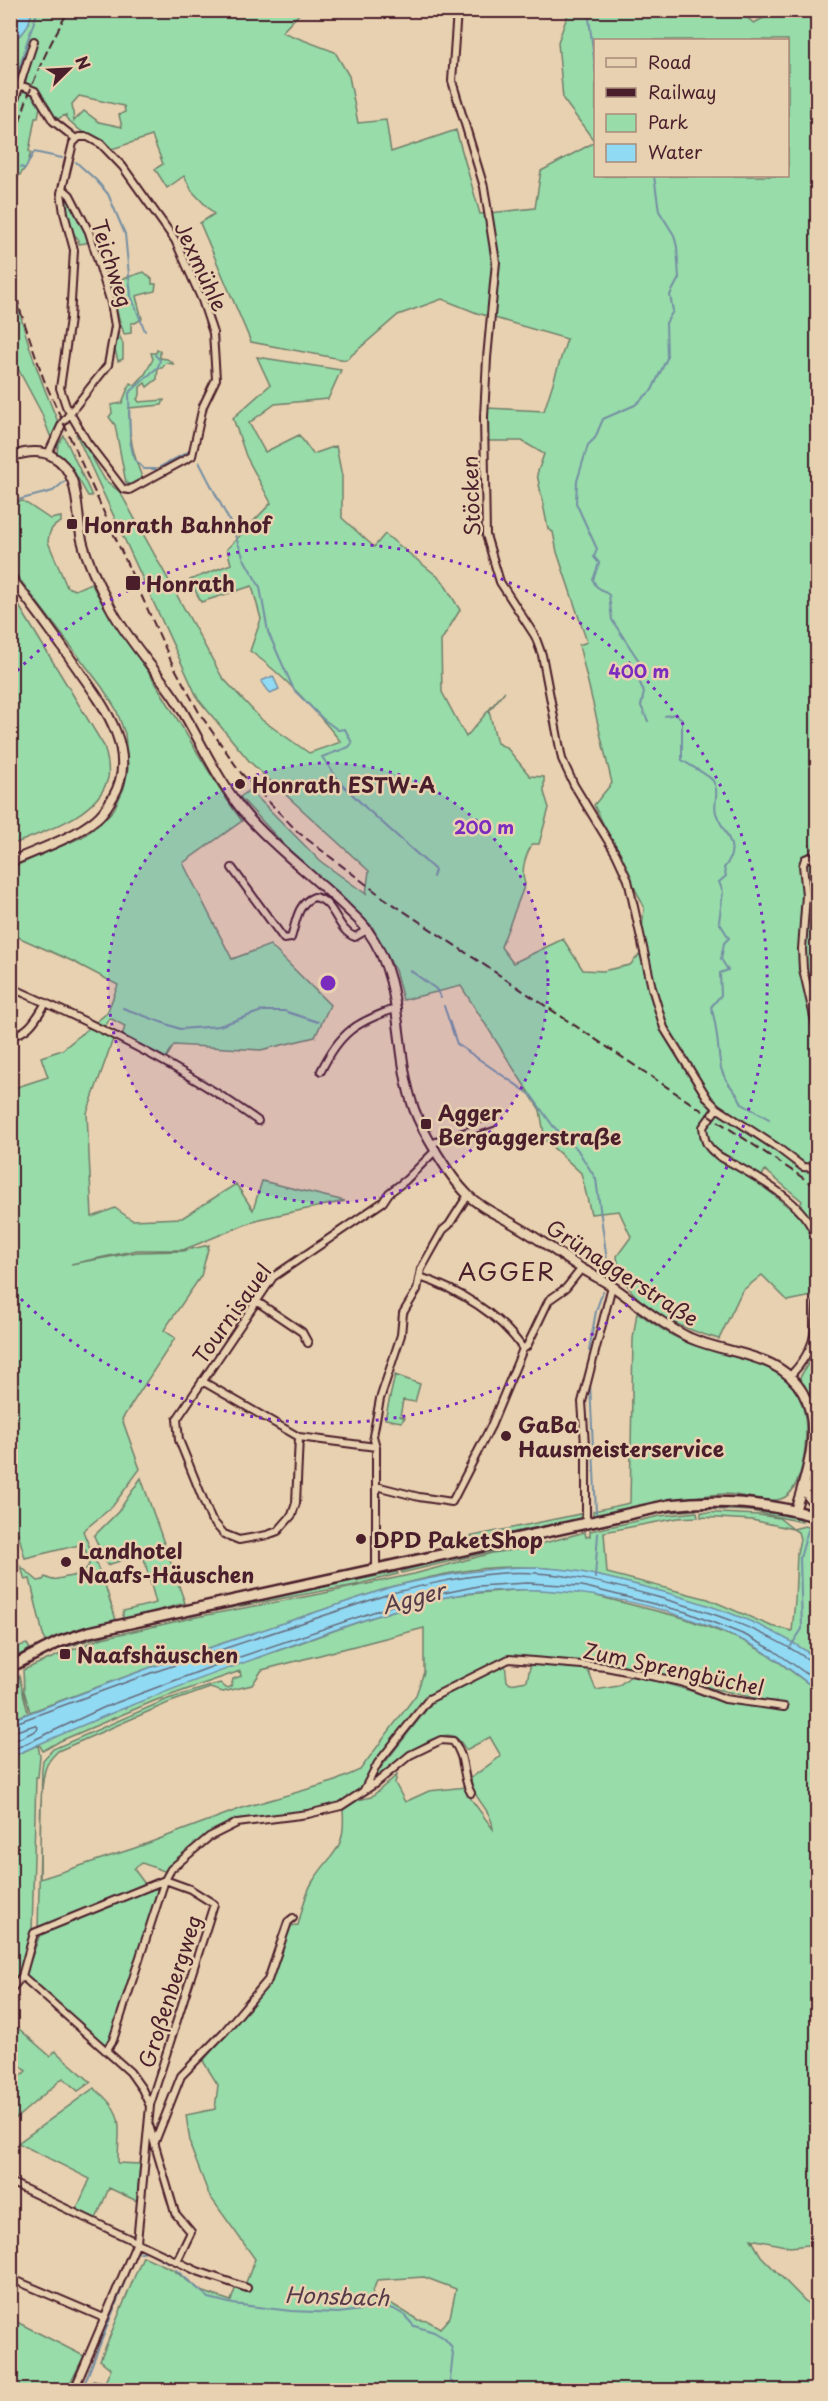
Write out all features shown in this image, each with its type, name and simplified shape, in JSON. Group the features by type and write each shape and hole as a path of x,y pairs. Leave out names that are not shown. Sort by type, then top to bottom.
{"main road":[{"path":"10,1667 50,1646 89,1632 586,1522 699,1501 749,1503 818,1517"}],"street":[{"name":"Stöcken","path":"457,10 452,81 484,187 496,262 484,417 486,535 500,582 535,636 542,655 561,754 574,785 616,854 628,880 657,1007 664,1028 708,1099 717,1108 803,1167 818,1168"},
{"path":"10,115 33,41"},
{"name":"Jexmühle","path":"20,85 35,92 53,121 76,139"},
{"name":"Jexmühle","path":"88,138 108,151 123,166 175,240 202,300 213,333 216,379 203,406 192,456 135,489 123,489 105,468 87,442 60,388 70,319 74,250 61,201 69,157 76,139 88,138"},
{"name":"Teichweg","path":"62,188 70,195 89,232 111,303 115,326 108,366 71,412"},
{"path":"10,457 28,452 48,454 63,422 71,412"},
{"name":"Grünaggerstraße","path":"48,454 64,465 72,478 82,543 107,601 129,637 164,683 212,766 245,814 266,837 326,888 368,930 386,963 397,1008 404,1066 415,1112 452,1176 481,1206 518,1226 612,1286 663,1324 694,1340 760,1359 791,1375"},
{"path":"10,577 38,612 106,710 118,739 122,757 117,790 97,819 77,832 10,862"},
{"path":"818,860 810,857 803,865 806,895 802,949 803,969 818,1034"},
{"path":"232,868 284,939 291,938 300,910 306,901 314,897 318,897 332,909 340,925 349,935 355,937 368,930"},
{"path":"10,987 125,1041 217,1092 258,1121"},
{"path":"10,1036 21,1035 29,1029 46,1003"},
{"path":"321,1071 331,1050 342,1036 375,1016 397,1008"},
{"path":"717,1108 703,1126 708,1146 716,1154 770,1185 786,1198 811,1227 818,1244"},
{"path":"435,1146 493,1123"},
{"name":"Tournisauel","path":"376,1447 299,1437 202,1381 273,1277 283,1268 383,1202 389,1193 406,1180 435,1146"},
{"path":"376,1570 376,1447 373,1436 380,1399 402,1335 403,1313 417,1290 422,1269 442,1230 449,1225 468,1195"},
{"path":"376,1486 419,1497 452,1502 491,1426 523,1349 528,1346 549,1299 566,1288 582,1268"},
{"path":"420,1277 459,1293 481,1308 515,1337 523,1349"},
{"path":"586,1522 586,1459 582,1402 612,1286"},
{"path":"795,1511 810,1457 811,1423 809,1407 791,1375 816,1341 818,1290"},
{"path":"256,1301 302,1332 308,1343"},
{"path":"202,1381 177,1419 177,1430 211,1519 224,1534 239,1540 249,1540 273,1533 285,1526 296,1503 299,1437"},
{"path":"804,1482 808,1496 818,1509"},
{"name":"Zum Sprengbüchel","path":"363,1792 378,1763 429,1699 509,1659 606,1667 681,1682 725,1699 784,1707"},
{"path":"106,2051 113,2040 165,1880 171,1869 209,1837 237,1823 308,1814 341,1806 363,1792 410,1755 441,1740 453,1741 461,1751 471,1793"},
{"path":"10,1991 22,1976 34,1933 165,1880"},
{"name":"Großenbergweg","path":"150,2106 214,1904 190,1888 165,1880"},
{"path":"155,2142 181,2076 224,2032 268,1980 288,1922 293,1918"},
{"path":"22,1976 130,2072 150,2106 144,2147 137,2242 120,2287 104,2318 74,2391"},
{"path":"149,2124 175,2213 191,2232 177,2261"},
{"path":"10,2182 197,2271 247,2288"},
{"path":"10,2278 104,2318"}],"green space":[{"path":"32,11 302,11 282,32 335,52 349,76 358,123 386,120 391,152 456,130 480,214 535,208 541,171 594,143 594,177 789,177 789,39 594,39 594,141 563,99 558,42 569,11 738,11 754,23 769,15 767,11 817,11 817,853 810,846 818,900 817,1315 812,1296 788,1301 762,1275 742,1291 719,1339 670,1321 640,1300 629,1288 621,1273 617,1256 631,1237 619,1211 591,1214 581,1173 545,1140 540,1110 461,986 403,1000 395,970 372,926 302,864 240,797 250,790 320,861 366,894 369,871 250,762 198,699 76,434 78,433 105,480 120,492 222,677 262,720 309,753 341,742 299,694 250,651 261,619 252,586 201,602 190,580 231,564 227,549 271,503 246,456 233,418 270,385 257,357 341,370 328,399 275,404 249,423 265,452 299,435 313,454 336,446 342,476 342,518 374,547 385,534 442,580 460,610 441,641 442,692 466,737 505,691 489,711 497,743 507,748 530,776 544,777 544,792 549,808 539,844 532,844 526,858 523,869 525,884 501,947 513,963 563,939 583,970 603,971 630,965 640,954 644,907 594,805 612,783 579,645 587,642 557,552 553,532 548,529 537,474 544,454 522,441 485,441 487,408 544,411 567,339 477,313 442,299 398,315 346,360 251,342 200,223 214,214 192,191 184,176 167,188 155,169 163,164 152,136 112,149 101,140 81,131 66,118 66,115 57,119 45,103 40,106 38,118 35,118 29,151 31,152 27,166 18,177 17,193 11,192 11,39 22,32","holes":["79,96 124,106 125,112 119,115 122,127 99,122 84,111 74,121 72,104","765,1170 802,1201 797,1214 759,1183"]},
{"path":"64,195 67,195 79,218 88,241 86,243 79,244 79,240 69,225 64,206"},
{"path":"11,269 14,289 30,347 58,422 51,438 41,412 17,367 11,372"},
{"path":"144,272 152,279 152,284 156,284 155,291 136,296 142,319 131,323 131,333 124,334 112,297 117,295 114,288 110,289 109,283"},
{"path":"117,330 123,344 123,359 118,361 114,346"},
{"path":"157,350 160,351 160,358 167,359 174,364 166,363 162,368 158,368 157,379 147,387 145,383 140,387 140,395 137,399 139,402 164,400 162,405 129,408 132,445 143,480 135,486 126,483 115,425 109,417 112,413 111,405 122,403 130,383 135,385 145,374 153,359 151,353 156,353"},
{"path":"64,436 92,496 88,496 72,468 57,453 58,444"},
{"path":"23,501 50,519 61,517 61,522 50,532 48,542 67,587 75,590 91,583 242,821 183,863 232,959 270,945 330,1005 315,1037 261,1050 174,1045 166,1058 122,1036 125,1026 110,1018 102,1033 113,1039 87,1113 92,1217 115,1208 132,1220 182,1218 236,1184 253,1210 262,1181 345,1201 259,1219 183,1250 137,1250 71,1264 137,1252 183,1251 209,1245 201,1276 164,1330 175,1338 122,1419 140,1469 112,1507 83,1531 116,1620 45,1643 30,1579 25,1580 21,1567 38,1581 45,1577 52,1580 82,1574 89,1565 86,1551 79,1545 25,1558 18,1533 11,1534 11,1081 14,1088 48,1077 41,1057 62,1050 107,1013 118,985 72,961 11,934 11,868 82,837 100,824 114,809 124,788 128,769 125,734 116,709 102,687 11,568 10,503"},
{"path":"10,591 104,746 109,770 102,791 93,803 68,821 11,845"},
{"path":"637,1312 684,1341 759,1363 777,1372 790,1383 801,1403 806,1430 804,1458 796,1485 789,1494 775,1500 729,1494 707,1495 593,1517 593,1511 630,1503 633,1339"},
{"path":"817,1348 818,1461 814,1462 815,1408 799,1379"},
{"path":"395,1375 420,1384 415,1402 403,1400 400,1416 405,1418 401,1422 385,1419"},
{"path":"141,1478 185,1603 123,1620 123,1611 156,1603 143,1555 145,1553 107,1565 94,1536 118,1512"},
{"path":"696,1507 696,1510 661,1513 588,1529 588,1526 660,1511"},
{"path":"702,1507 755,1509 802,1519 802,1522 751,1511 702,1509"},
{"path":"697,1512 698,1517 678,1518 604,1532 607,1573 708,1599 771,1626 792,1631 800,1539 798,1532 793,1529 805,1526 817,1530 815,1568 817,1659 779,1636 739,1617 655,1590 566,1570 497,1567 451,1573 391,1587 149,1668 30,1712 24,1691 23,1670 61,1654 63,1656 68,1654 67,1652 102,1638 414,1574 585,1532 586,1537 590,1536 590,1531 660,1516"},
{"path":"701,1512 779,1518 793,1529 752,1520 701,1517"},
{"path":"580,1514 581,1520 458,1545 458,1539"},
{"path":"523,1544 402,1573 401,1571 471,1553"},
{"path":"397,1572 398,1574 355,1585 209,1612 113,1633 67,1647 85,1637 113,1630"},
{"path":"527,1589 581,1592 684,1618 742,1640 769,1655 817,1690 817,2244 790,2247 751,2239 761,2256 817,2313 817,2390 88,2390 93,2381 105,2382 111,2369 100,2360 143,2256 172,2269 201,2291 231,2301 235,2289 245,2285 255,2259 209,2195 191,2148 186,2115 215,2109 218,2085 203,2061 269,1983 290,1926 298,1925 310,1886 340,1843 343,1810 358,1800 371,1797 397,1775 395,1783 405,1802 429,1791 466,1787 471,1799 493,1829 489,1815 474,1792 471,1778 501,1756 490,1737 466,1750 453,1736 444,1735 434,1738 401,1759 375,1781 372,1779 434,1700 505,1663 507,1681 510,1684 527,1681 531,1662 587,1668 596,1690 618,1686 631,1676 725,1701 785,1705 608,1664 517,1657 431,1697 376,1762 358,1792 341,1804 308,1812 239,1820 225,1825 206,1835 164,1871 142,1863 134,1869 145,1884 38,1929 40,1842 40,1879 135,1848 245,1807 333,1782 360,1770 416,1695 424,1672 424,1628 262,1670 252,1685 223,1692 210,1688 168,1703 58,1751 46,1767 41,1797 43,1760 53,1749 168,1699 220,1683 226,1688 231,1687 233,1679 241,1676 240,1671 154,1701 60,1741 43,1751 39,1744 152,1695 375,1616 452,1596","holes":["424,2277 456,2289 450,2317 440,2328 428,2321 418,2320 392,2304 370,2300 377,2280"]},
{"path":"27,1644 30,1649 11,1660 11,1648"},
{"path":"19,1676 28,1713 11,1720 11,1682"},
{"path":"38,1745 40,1756 38,1777 36,1777 32,1933 20,1972 11,1985 11,1757"},
{"path":"154,1887 158,1891 111,2039 107,2044 101,2043 25,1976 40,1934"},
{"path":"10,2021 50,2056 55,2051 91,2082 78,2091 63,2078 13,2121 11,2118 11,2081 13,2083 26,2071 11,2055"},
{"path":"94,2088 105,2097 116,2113 119,2129 118,2163 140,2164 137,2201 109,2188 96,2219 76,2210 90,2179 18,2143"},
{"path":"11,2319 84,2356 67,2390 11,2390"}],"water":[{"path":"10,11 32,11 26,29 11,39"},
{"path":"273,676 279,689 270,693 261,681"},
{"name":"Agger","path":"536,1567 580,1572 675,1595 766,1628 817,1659 817,1690 762,1650 707,1625 670,1613 594,1595 517,1590 478,1592 420,1603 337,1629 142,1701 11,1757 11,1720 149,1668 391,1587 463,1572"}],"waterway":[{"path":"10,102 38,10"},
{"path":"588,10 594,59"},
{"path":"21,167 25,169 34,152 62,158"},
{"path":"76,162 108,194 125,234 131,296 145,331"},
{"path":"648,721 641,706 644,692 637,676 639,661 612,620 609,595 596,586 593,580 599,563 594,557 597,549 576,503 577,481 588,445 595,438 603,419 635,405 652,390 667,358 666,323 673,311 670,295 679,278 677,247 674,235 659,211 654,177"},
{"path":"155,355 160,360 158,367 129,393 130,440 134,459 144,469 156,469"},
{"path":"160,467 188,452"},
{"path":"199,462 230,522 244,559 260,587 268,632 294,690 323,719 338,730 345,729 352,743 349,747 322,757 340,782 435,870 433,877"},
{"path":"10,502 53,491 65,481"},
{"path":"665,716 675,714 682,719 682,760 713,781 716,789 716,813 731,846 729,860 724,868 726,876 719,882 723,892 719,922 729,938 724,943 721,959 728,970 720,973 721,995 711,1007 721,1068 725,1079 742,1104 769,1119"},
{"path":"411,971 436,989 441,998"},
{"path":"444,1006 457,1044 531,1095 553,1126 577,1149 596,1179 608,1268"},
{"path":"123,1008 180,1029 219,1026 262,1011 284,1011 318,1022"},
{"path":"589,1351 596,1311 603,1291"},
{"path":"590,1383 596,1513"},
{"path":"816,1498 818,1482"},
{"path":"791,1646 802,1629 800,1558 808,1530"},
{"path":"595,1578 598,1533"},
{"name":"Honsbach","path":"82,2390 136,2253 147,2251 167,2262"},
{"name":"Honsbach","path":"176,2270 209,2298 233,2304 291,2311 338,2313 385,2307 394,2309 404,2315 414,2326 434,2332 451,2346 453,2354 450,2380 458,2390"}],"railway":[{"path":"10,175 17,132 30,90 69,10"},
{"path":"10,243 19,307 44,380 171,661 200,714 241,773 299,833 384,898 818,1188"}],"place":[{"name":"Honrath Bahnhof","path":"72,524"},
{"name":"Honrath","path":"133,583"},
{"name":"Honrath ESTW-A","path":"240,784"},
{"name":"Agger Bergaggerstraße","path":"426,1124"},
{"name":"GaBa Hausmeisterservice","path":"506,1436"},
{"name":"DPD PaketShop","path":"361,1539"},
{"name":"Landhotel Naafs-Häuschen","path":"66,1562"},
{"name":"Naafshäuschen","path":"65,1654"}],"district":[{"name":"AGGER","path":"507,1271"}]}
